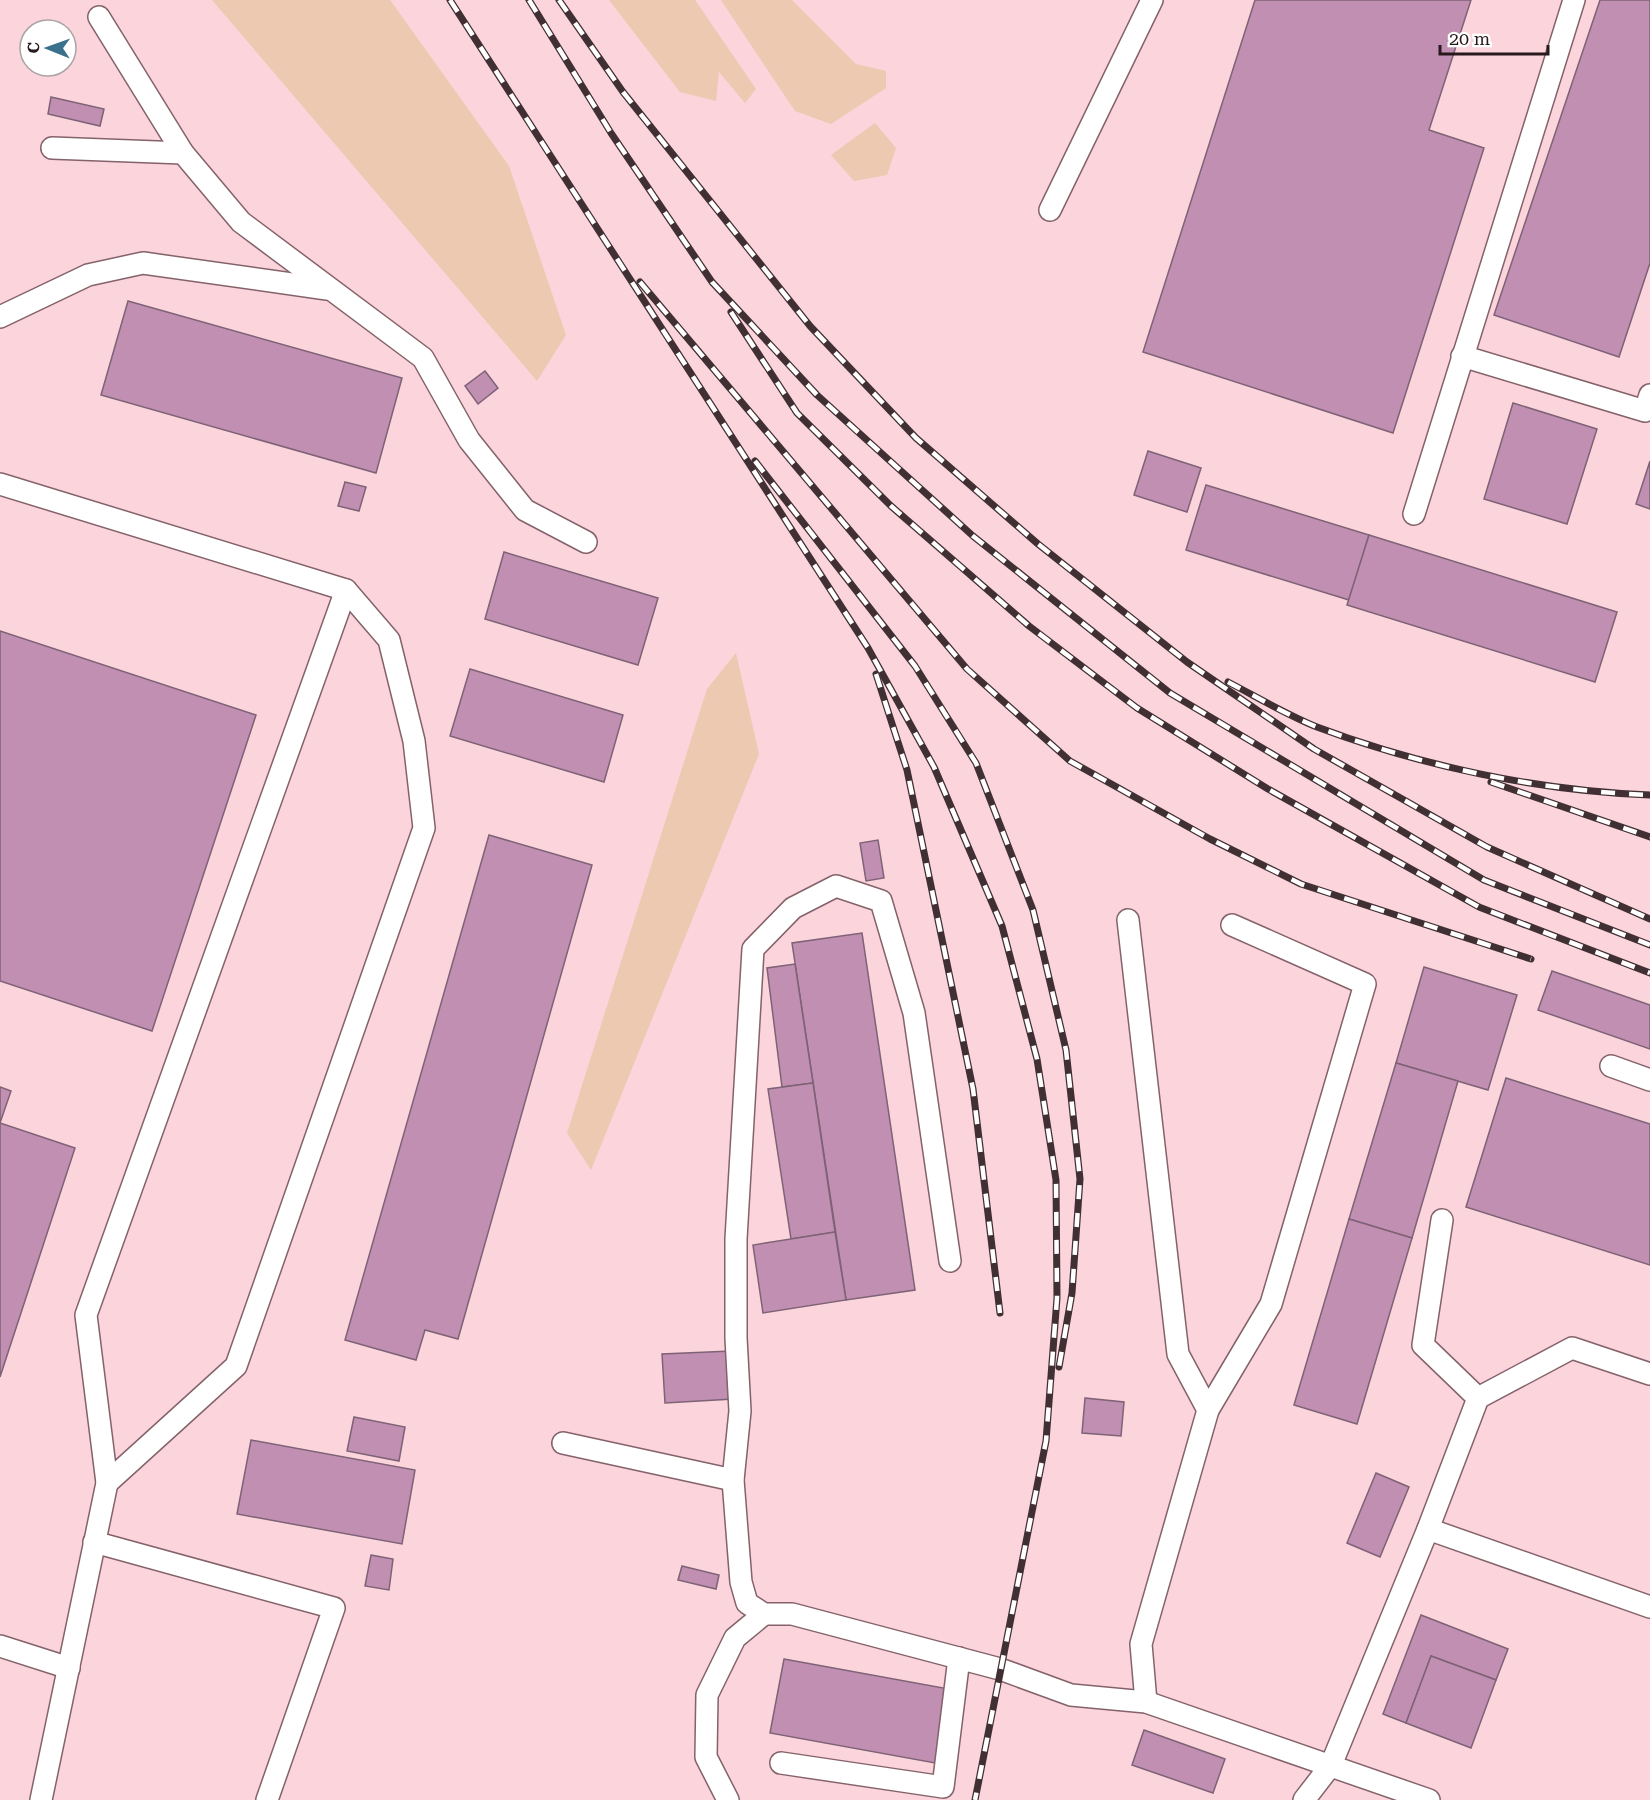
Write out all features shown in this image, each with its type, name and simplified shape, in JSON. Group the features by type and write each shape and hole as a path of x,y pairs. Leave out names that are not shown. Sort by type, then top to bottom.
{"lane":[{"path":"1050,210 1152,0"},
{"path":"1414,514 1574,0"},
{"path":"99,17 183,153 241,222 423,358 469,440 525,510 586,542"},
{"path":"52,148 183,153"},
{"path":"0,317 88,275 143,263 331,290"},
{"path":"1462,356 1645,411 1650,395"},
{"path":"0,484 346,590 389,640 414,741 424,828 236,1366 107,1483"},
{"path":"41,1800 107,1483 86,1315 346,590"},
{"path":"950,1261 915,1013 881,902 836,886 793,908 753,949 736,1239 736,1338 740,1411 733,1480 741,1581 747,1602 764,1614 792,1614 959,1658 1000,1669 1071,1695 1146,1702 1429,1800"},
{"path":"1128,920 1178,1354 1208,1410"},
{"path":"1146,1702 1141,1644 1208,1410 1271,1304 1365,984 1232,925"},
{"path":"1611,1066 1650,1080"},
{"path":"1442,1220 1423,1345 1478,1398"},
{"path":"1304,1800 1331,1765 1428,1529 1478,1398 1572,1348 1650,1374"},
{"path":"563,1443 733,1480"},
{"path":"1428,1529 1650,1606"},
{"path":"94,1542 334,1608 267,1800"},
{"path":"728,1800 706,1757 707,1695 735,1638 764,1614"},
{"path":"0,1646 69,1668"},
{"path":"781,1763 943,1787 959,1658"}],"shaded area":[{"path":"212,0 390,0 509,166 566,335 537,381"},
{"path":"609,0 695,0 756,89 745,103 719,72 716,101 680,92"},
{"path":"721,0 792,0 856,64 886,71 886,88 831,124 795,111"},
{"path":"875,123 896,148 887,175 854,181 831,155"},
{"path":"736,653 759,754 591,1170 567,1133 707,689"}],"building":[{"path":"1255,0 1471,0 1429,130 1484,148 1393,433 1143,352"},
{"path":"1600,0 1650,0 1650,263 1619,357 1494,315"},
{"path":"51,97 104,109 100,126 48,114"},
{"path":"128,301 402,378 376,473 101,395"},
{"path":"485,371 498,388 478,404 465,386"},
{"path":"1513,403 1597,429 1567,524 1484,499"},
{"path":"1148,451 1201,468 1187,512 1134,495"},
{"path":"1650,461 1650,509 1636,504"},
{"path":"345,482 366,487 359,511 338,506"},
{"path":"1206,485 1369,535 1349,600 1186,550"},
{"path":"1369,535 1617,612 1595,682 1347,605"},
{"path":"504,552 658,598 638,665 485,619"},
{"path":"0,631 256,715 152,1031 0,981"},
{"path":"470,669 623,715 604,782 450,736"},
{"path":"489,835 592,865 458,1339 425,1330 416,1360 345,1340"},
{"path":"878,840 884,878 866,881 860,843"},
{"path":"862,933 915,1290 846,1300 792,943"},
{"path":"795,964 813,1083 782,1087 767,968"},
{"path":"1424,967 1517,995 1488,1090 1396,1063"},
{"path":"1552,971 1650,1005 1650,1049 1538,1010"},
{"path":"1396,1063 1458,1081 1412,1238 1349,1219"},
{"path":"1506,1078 1650,1124 1650,1265 1466,1207"},
{"path":"813,1083 835,1232 791,1239 768,1089"},
{"path":"0,1087 11,1091 0,1123"},
{"path":"0,1123 75,1148 0,1377"},
{"path":"1349,1219 1412,1238 1357,1424 1294,1405"},
{"path":"835,1232 846,1300 763,1313 753,1245"},
{"path":"731,1351 733,1399 665,1403 662,1354"},
{"path":"1085,1398 1124,1402 1121,1436 1082,1433"},
{"path":"354,1417 405,1427 399,1461 347,1451"},
{"path":"251,1440 415,1470 402,1544 237,1514"},
{"path":"1376,1473 1409,1487 1380,1557 1347,1543"},
{"path":"371,1555 393,1559 389,1590 365,1586"},
{"path":"682,1566 719,1575 716,1589 678,1580"},
{"path":"1421,1615 1508,1649 1496,1680 1431,1656 1406,1723 1383,1714"},
{"path":"1431,1656 1496,1680 1471,1748 1406,1723"},
{"path":"784,1659 949,1689 935,1763 770,1733"},
{"path":"1144,1730 1225,1759 1213,1793 1132,1765"}],"railway":[{"path":"450,0 868,648 934,767 1002,926 1037,1059 1056,1180 1057,1298 1046,1441 975,1800"},
{"path":"529,0 611,133 712,282 817,395 973,536 1170,693 1484,880 1650,945"},
{"path":"559,0 623,92 810,326 916,438 1038,544 1187,662 1314,749 1487,847 1650,919"},
{"path":"640,282 967,669 1070,761 1210,839 1301,884 1531,959"},
{"path":"731,312 797,413 891,506 1029,626 1137,708 1268,789 1479,907 1650,973"},
{"path":"755,461 915,666 976,763 1033,910 1066,1050 1080,1179 1072,1293 1059,1367"},
{"path":"876,674 907,770 973,1089 1000,1313"},
{"path":"1228,682 1317,727 1397,754 1523,782 1608,793 1650,795"},
{"path":"1491,782 1650,837"}]}
